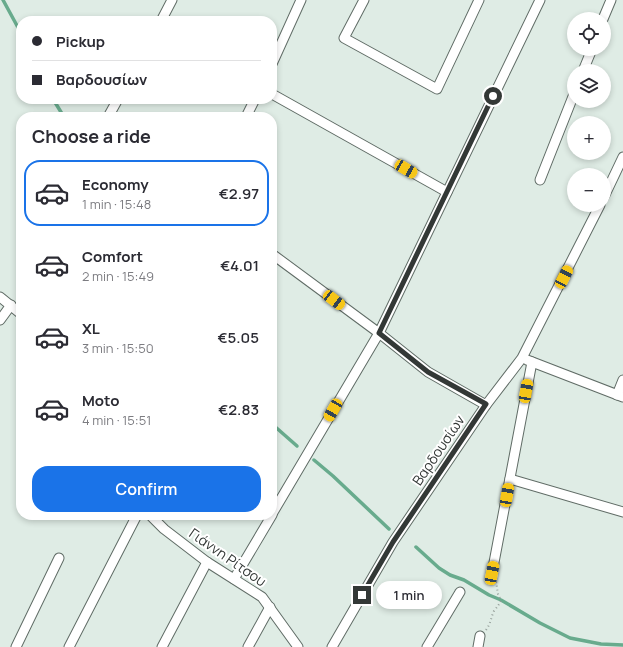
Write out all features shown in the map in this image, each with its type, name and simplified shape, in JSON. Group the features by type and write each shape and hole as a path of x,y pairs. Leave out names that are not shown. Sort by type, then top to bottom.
{"street":[{"path":"164,16 172,0"},
{"path":"277,53 301,0"},
{"path":"364,0 344,38 437,89 479,0"},
{"path":"277,506 379,333 540,0"},
{"path":"606,12 611,0"},
{"path":"277,97 447,192"},
{"path":"540,180 568,108"},
{"path":"611,183 623,158"},
{"name":"Βαρδουσίων","path":"332,647 393,542 486,404 522,358 596,212"},
{"path":"277,258 379,333 428,372 486,404"},
{"path":"0,297 16,310"},
{"path":"0,320 11,305"},
{"path":"522,358 620,396 623,380"},
{"path":"492,573 532,362"},
{"path":"510,479 623,512"},
{"path":"69,647 134,520"},
{"name":"Γιάννη Ρίτσου","path":"155,520 164,529 207,562 262,597 298,647"},
{"path":"234,579 269,520"},
{"path":"16,647 59,558"},
{"path":"162,647 207,562"},
{"path":"427,647 460,592"},
{"path":"248,647 270,607"},
{"path":"478,647 480,636"}],"path":[{"path":"480,636 488,628 492,620 493,612 499,606 501,600 498,594 496,580 492,573"}],"waterway":[{"path":"3,0 16,24"},
{"path":"56,104 61,112"},
{"path":"277,428 297,446"},
{"path":"314,460 389,529"},
{"path":"416,547 439,568 450,575 464,580 540,623 570,638 601,644 623,645"}],"route":[{"path":"362,595 393,542 486,404 428,372 379,333 493,96"}]}
